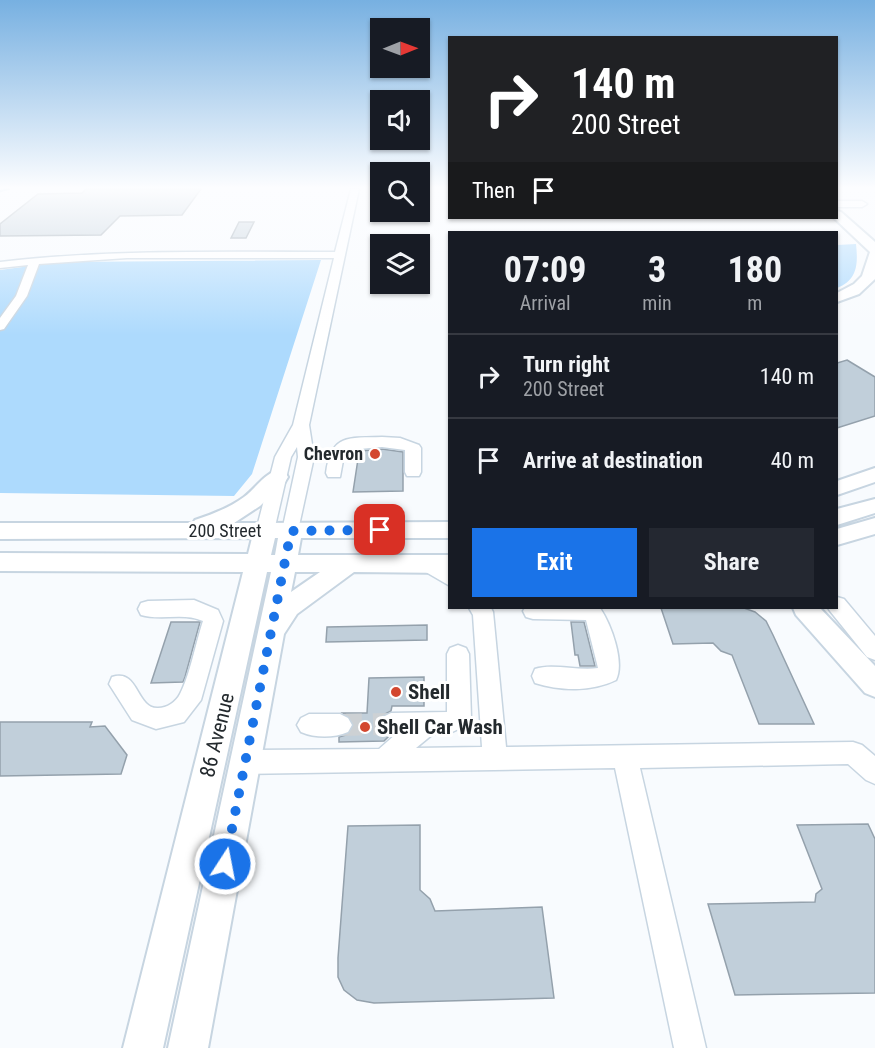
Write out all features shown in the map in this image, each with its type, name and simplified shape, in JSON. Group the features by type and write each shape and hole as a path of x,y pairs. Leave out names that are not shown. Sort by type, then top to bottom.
{"main road":[{"path":"863,238 875,249"},
{"path":"838,297 858,287 867,279 874,265 875,254"},
{"path":"838,309 875,290"},
{"path":"838,488 875,475"},
{"path":"179,532 223,519 248,507 278,477"},
{"path":"838,517 875,506"},
{"path":"838,537 875,526"},
{"name":"200 Street","path":"0,531 448,530"},
{"name":"86 Avenue","path":"143,1048 265,531"},
{"name":"86 Avenue","path":"188,1048 291,531"},
{"name":"200 Street","path":"0,562 448,564"},
{"path":"270,634 288,607 350,563"},
{"path":"806,609 875,685"}],"street":[{"name":"86 Avenue","path":"265,531 283,457 301,425 344,238"},
{"path":"1,272 35,260 110,256 340,255"},
{"path":"0,326 22,298 35,260"},
{"name":"86 Avenue","path":"291,531 306,457 301,425"},
{"path":"334,473 337,451 340,446 399,442 409,444 413,448 413,472"},
{"path":"426,563 448,578"},
{"path":"838,606 875,651"},
{"path":"120,684 140,713 150,718 166,719 176,715 185,708 190,700 213,621 210,616 194,608 148,609"},
{"path":"482,609 495,757"},
{"path":"533,611 578,610 593,613 599,623 609,668 608,673 598,678 543,676"},
{"path":"391,724 448,723 459,718 458,654"},
{"path":"386,758 427,724"},
{"path":"309,725 340,725"},
{"path":"246,762 386,758 853,753 875,772"},
{"path":"625,755 690,1048"}],"shaded area":[{"path":"856,244 857,258 853,276 838,288 838,245"},
{"path":"321,260 252,474 234,496 0,493 0,270 60,262"}],"building":[{"path":"847,360 875,377 875,416 838,428 838,363"},
{"path":"382,449 403,452 403,491 353,492 358,459 346,459 346,456 349,452"},
{"path":"661,609 747,609 755,612 766,621 814,724 759,724 732,655 721,651 713,643 673,644"},
{"path":"171,622 200,622 185,677 183,682 151,683"},
{"path":"571,622 584,622 595,666 580,666 578,655 575,655"},
{"name":"Shell","path":"427,625 427,640 326,642 327,627"},
{"path":"424,677 424,706 392,706 391,711 381,716 377,725 381,732 390,735 384,741 339,742 339,737 349,734 354,726 350,717 343,713 367,713 369,678"},
{"path":"0,722 92,722 90,727 105,726 127,755 121,774 0,776"},
{"path":"868,824 875,839 875,993 735,995 708,904 815,902 816,894 822,889 797,825"},
{"path":"420,825 420,890 430,899 435,911 542,907 554,998 374,1003 357,1000 344,990 338,977 338,958 348,826"}],"tunnel":[{"path":"340,725 391,724"}],"place":[{"name":"Chevron","path":"375,454"},
{"name":"Shell","path":"396,692"},
{"name":"Shell Car Wash","path":"365,727"}],"route":[{"path":"225,864 291,531 380,530"}]}
